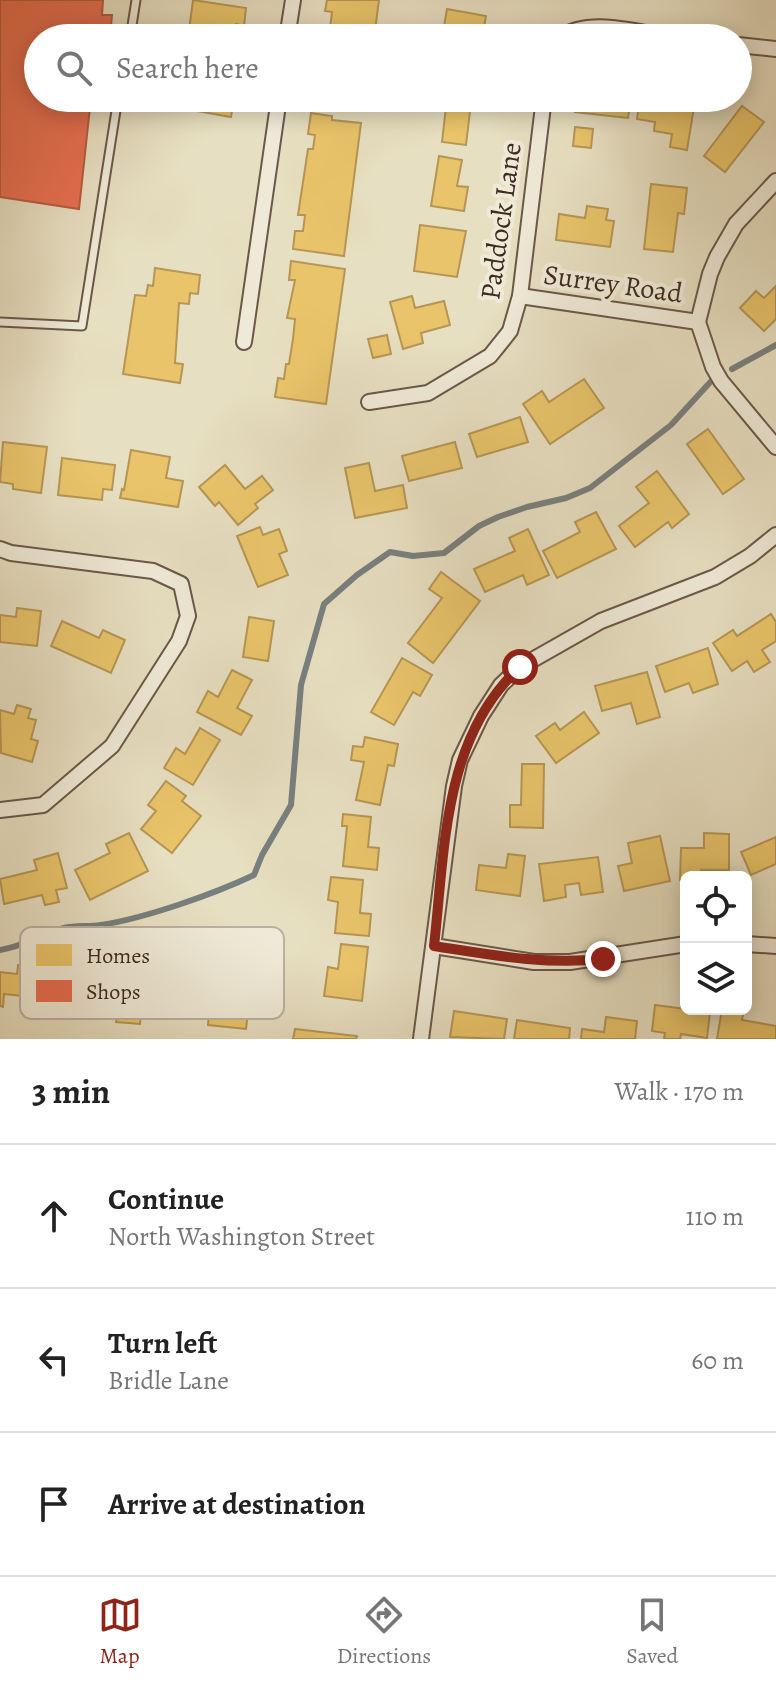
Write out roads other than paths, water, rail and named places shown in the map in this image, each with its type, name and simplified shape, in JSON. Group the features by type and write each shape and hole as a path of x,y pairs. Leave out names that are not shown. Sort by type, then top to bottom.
{"street":[{"path":"289,24 293,0"},
{"path":"752,46 776,49"},
{"path":"244,342 277,112"},
{"name":"Paddock Lane","path":"369,402 428,393 490,356 510,331 520,296 542,112"},
{"path":"776,181 736,224 717,257 698,322 721,381 776,447"},
{"name":"Surrey Road","path":"520,296 698,322"},
{"path":"421,1039 448,820 460,760 481,716 501,685 520,667 601,621 715,577 750,556 776,535"},
{"path":"0,549 153,571 181,584 188,616 179,641 112,746 43,805 0,810"},
{"path":"752,944 776,946"},
{"path":"434,946 534,962 570,962 680,945"}],"lane":[{"path":"132,24 136,0"},
{"path":"0,322 82,326 116,112"}],"waterway":[{"path":"732,369 776,345"},
{"path":"73,927 119,922 159,911 254,875 291,805 301,685 324,604 357,575 390,552 413,556 444,553 479,526 498,517 590,488 671,425 714,378"},
{"path":"0,950 20,945"}]}
